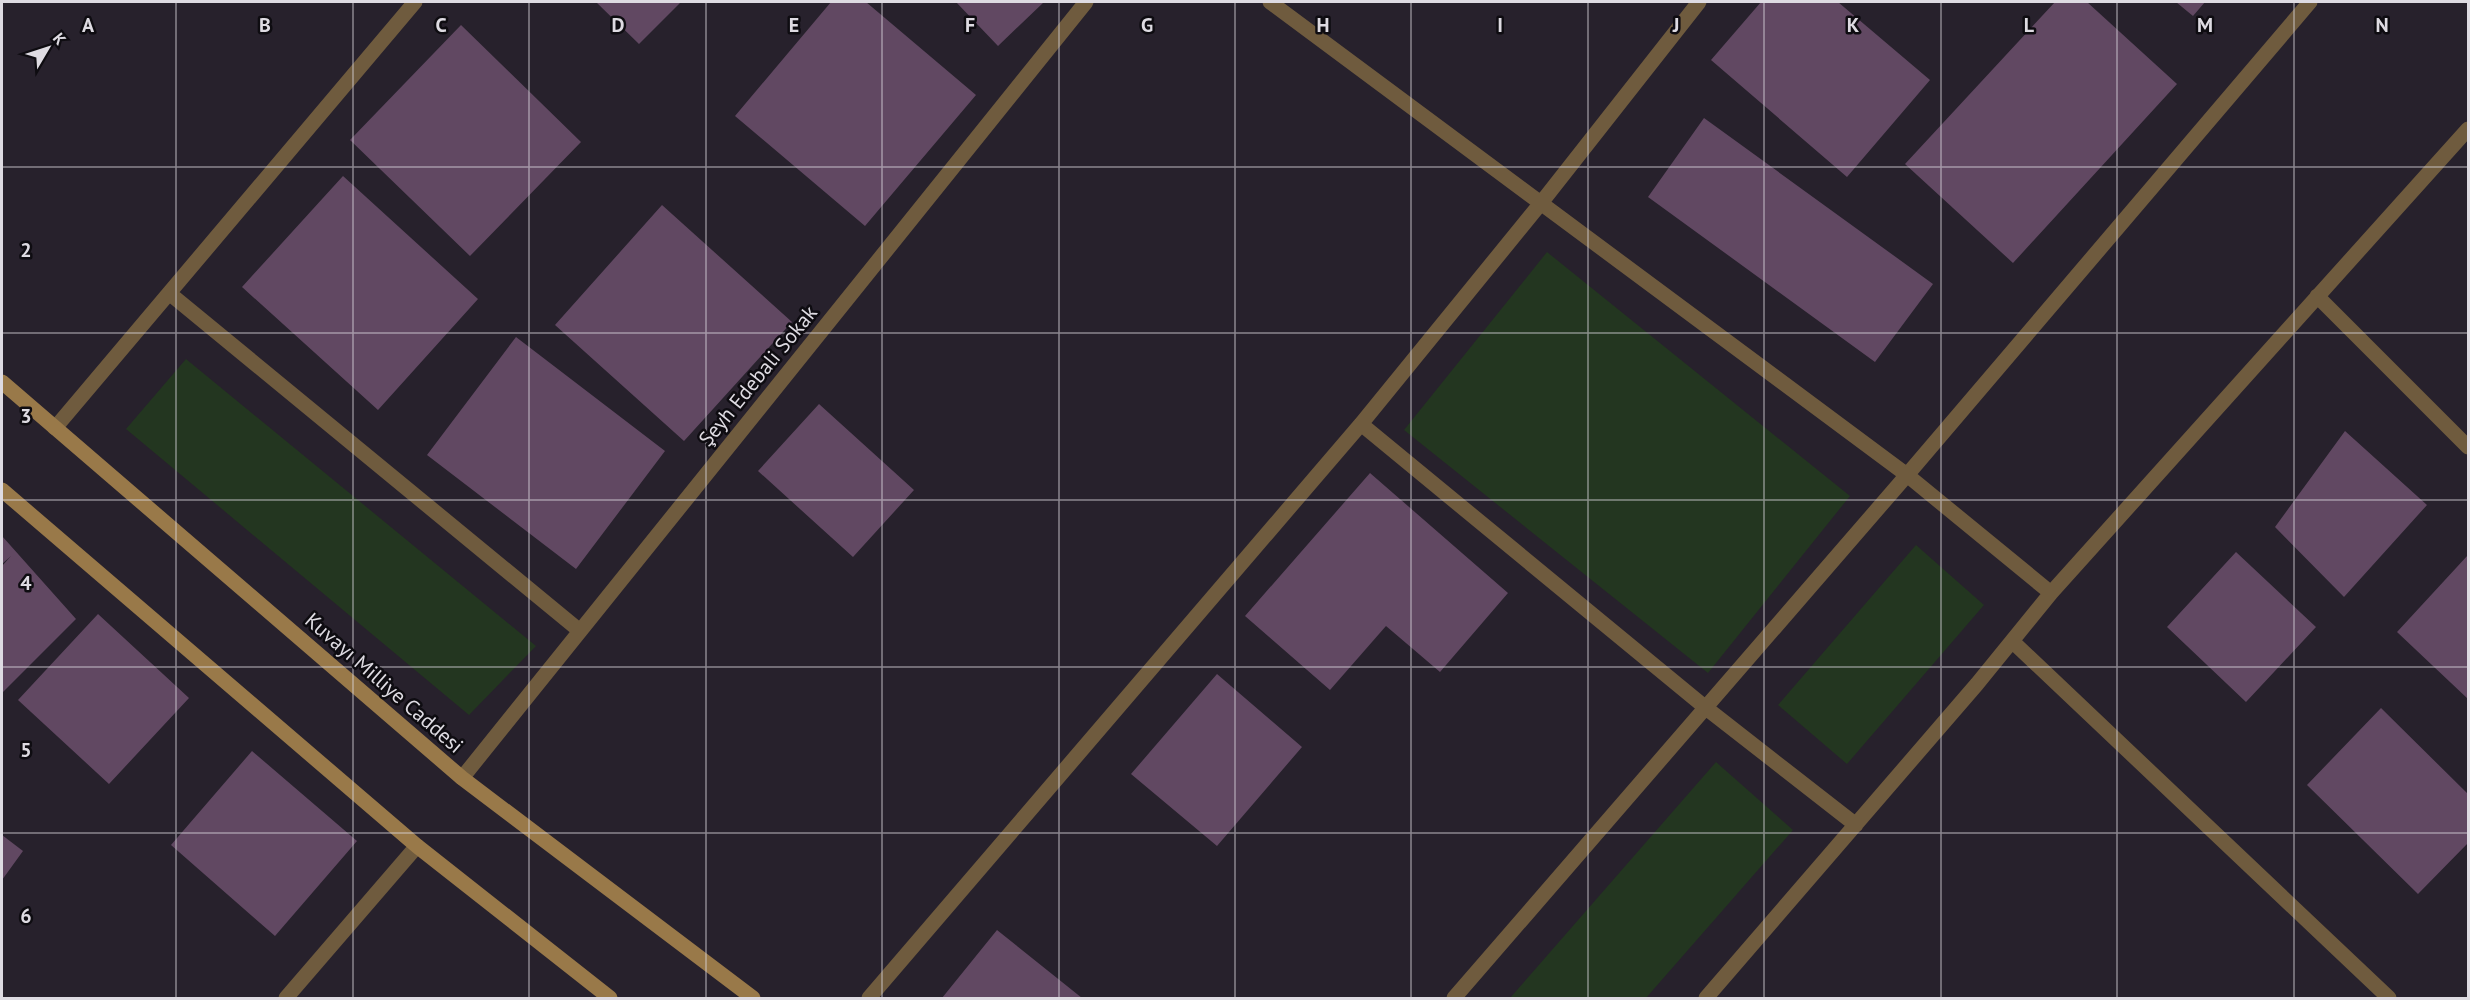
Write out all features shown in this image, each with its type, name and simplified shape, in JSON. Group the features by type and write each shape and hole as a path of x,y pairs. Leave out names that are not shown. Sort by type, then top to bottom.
{"main road":[{"name":"Kuvayı Milliye Caddesi","path":"2,382 462,778 753,999"},
{"path":"2,490 417,846 610,999"}],"street":[{"path":"55,428 415,2"},
{"name":"Şeyh Edebali Sokak","path":"462,778 1086,2"},
{"path":"1270,2 1907,475 2051,593"},
{"path":"869,999 1361,424 1541,203 1699,2"},
{"path":"1454,999 1907,475 2310,2"},
{"path":"1706,999 2051,593 2469,129"},
{"path":"169,292 580,631"},
{"path":"2318,296 2469,447"},
{"path":"1361,424 1706,708 1856,825"},
{"path":"2012,641 2389,999"},
{"path":"286,999 417,846"}],"green space":[{"path":"1547,252 1850,496 1708,673 1404,430"},
{"path":"186,359 536,646 469,715 126,429"},
{"path":"1916,545 1984,605 1847,764 1778,705"},
{"path":"1716,762 1793,830 1646,998 1510,998"}],"building":[{"path":"596,2 681,2 639,44"},
{"path":"831,2 866,2 976,95 865,226 735,116"},
{"path":"956,2 1044,2 998,46"},
{"path":"1761,2 1838,2 1930,80 1847,177 1711,60"},
{"path":"2055,2 2087,2 2177,84 2013,263 1905,164"},
{"path":"2176,2 2205,2 2193,16"},
{"path":"461,25 581,142 470,256 350,140"},
{"path":"1704,118 1933,284 1875,362 1648,197"},
{"path":"343,176 478,299 378,410 242,287"},
{"path":"662,205 792,322 684,441 555,325"},
{"path":"516,337 665,451 576,569 427,455"},
{"path":"819,404 914,490 853,557 758,471"},
{"path":"2345,431 2427,505 2344,597 2275,527"},
{"path":"1370,473 1508,593 1440,672 1386,626 1330,690 1245,616"},
{"path":"2,536 76,619 3,692 2,566 11,556 2,564"},
{"path":"2236,552 2316,627 2246,702 2167,627"},
{"path":"2468,555 2468,699 2397,632"},
{"path":"98,614 189,698 109,784 18,700"},
{"path":"1217,674 1302,747 1217,846 1131,774"},
{"path":"2381,708 2468,794 2468,843 2418,894 2307,785"},
{"path":"252,751 357,841 275,936 171,845"},
{"path":"2,835 23,851 2,880"},
{"path":"997,930 1082,998 942,998"}]}
